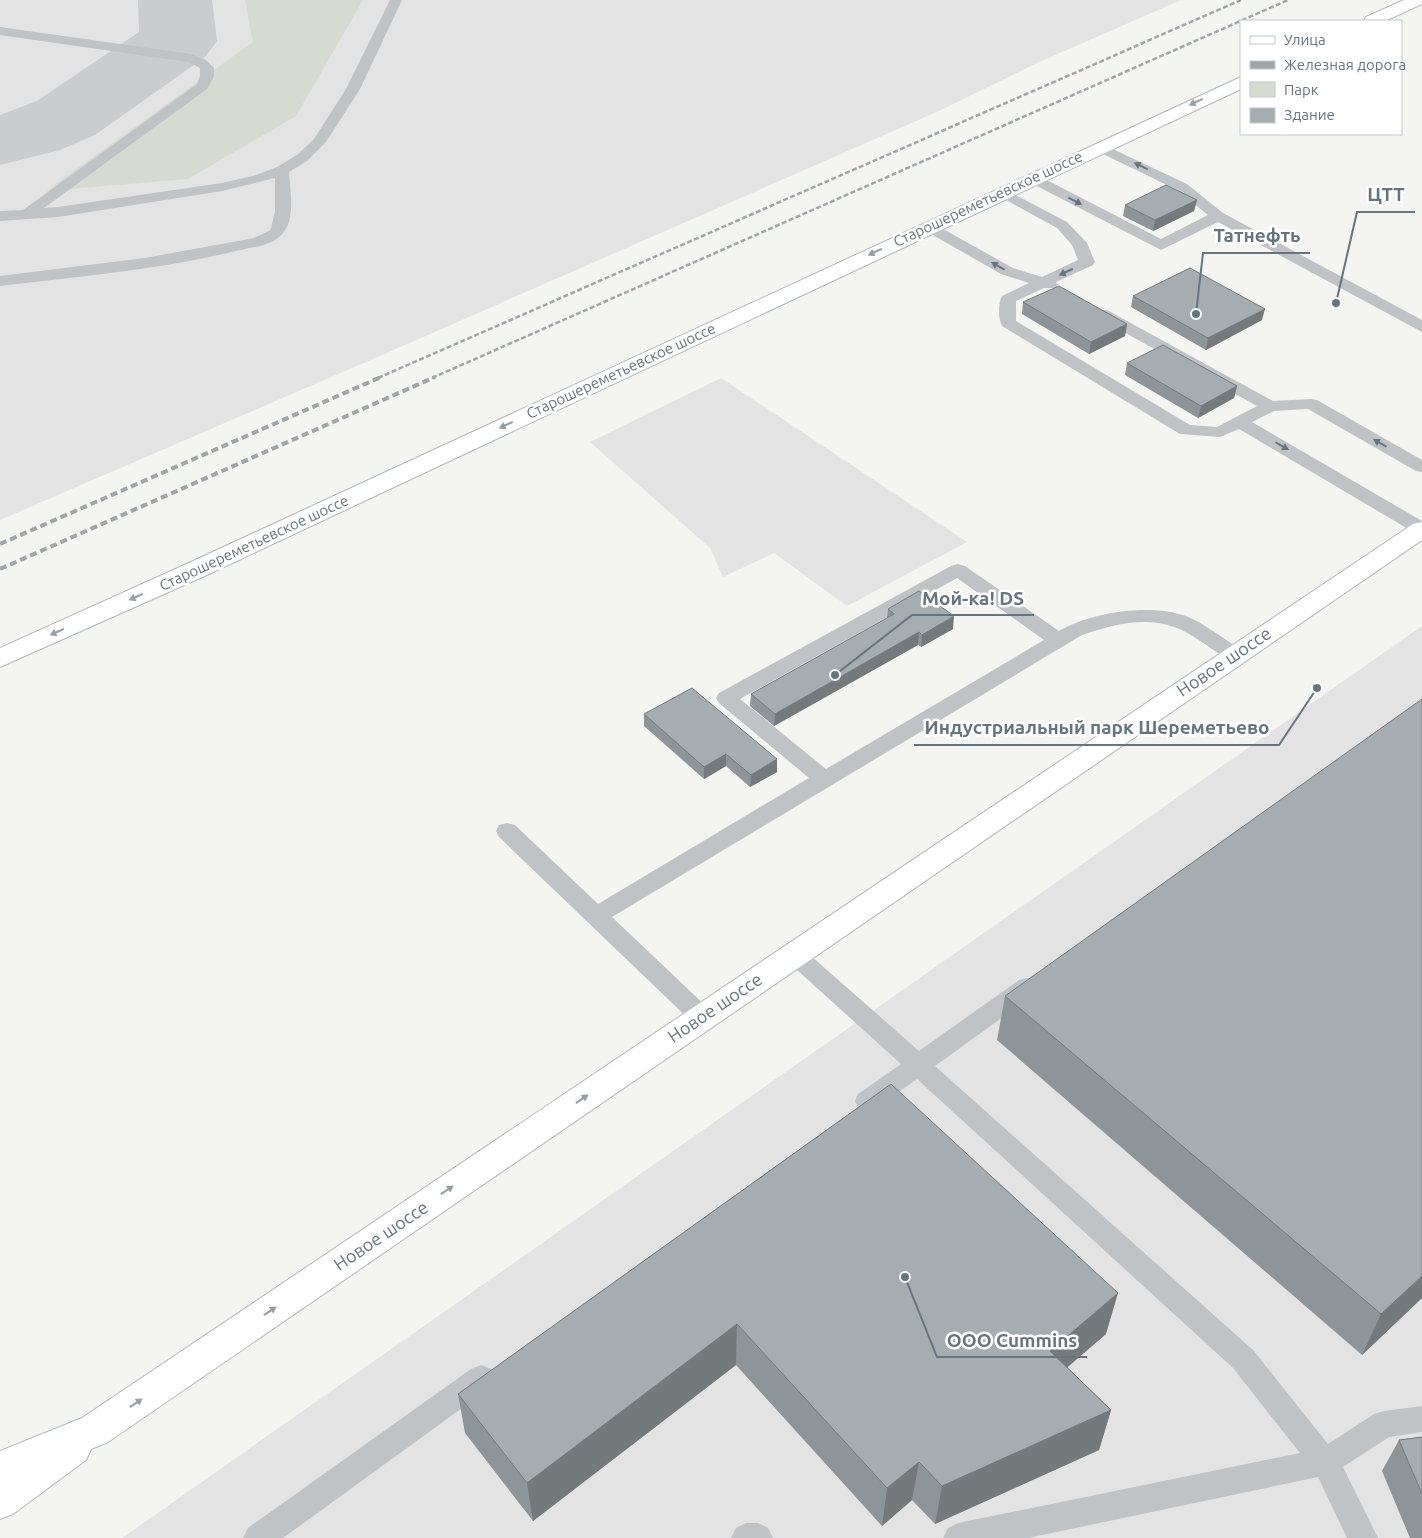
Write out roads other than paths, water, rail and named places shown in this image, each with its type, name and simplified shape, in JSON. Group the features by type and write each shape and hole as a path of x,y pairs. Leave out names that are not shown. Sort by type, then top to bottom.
{"main road":[{"path":"1374,20 1418,0"},
{"name":"Старошереметьевское шоссе","path":"0,658 200,568 1240,82"},
{"name":"Новое шоссе","path":"0,1469 95,1430 702,1016 1422,529"},
{"path":"0,1502 95,1430"}],"lane":[{"path":"0,216 58,212 222,187 257,179 282,170 302,158 319,142 353,89 396,0"},
{"path":"0,31 191,58 205,64 208,69 208,74 202,86 28,214"},
{"path":"1100,147 1182,187 1218,216 1422,327"},
{"path":"0,281 207,252 263,240 274,234 282,216 282,170"},
{"path":"1032,178 1160,245 1218,216"},
{"path":"1002,192 1062,225 1078,243 1087,262 1008,299 1008,323 1186,430 1220,432 1270,406 1311,404 1422,467"},
{"path":"929,227 1007,271 1044,282 1062,292"},
{"path":"1088,306 1270,406"},
{"path":"1240,422 1422,529"},
{"path":"824,779 726,698 958,570 1058,640"},
{"path":"595,916 1074,630 1110,619 1145,616 1180,621 1235,656"},
{"path":"507,832 702,1016"},
{"path":"794,954 1243,1359 1324,1462 1363,1538"},
{"path":"846,1117 1048,972"},
{"path":"258,1538 499,1365"},
{"path":"958,1538 1324,1462 1384,1424 1422,1419"},
{"path":"746,1538 753,1536 758,1538"}],"railway":[{"path":"378,378 1241,0"},
{"path":"1243,20 1288,0"},
{"path":"432,378 1240,21"},
{"path":"0,544 381,377"},
{"path":"0,569 435,377"}],"place":[{"name":"ЦТТ","path":"1336,303"},
{"name":"Татнефть","path":"1196,314"},
{"name":"Мой-ка! DS","path":"835,675"},
{"name":"Индустриальный парк Шереметьево","path":"1317,688"},
{"name":"OOO Cummins","path":"905,1277"}]}
